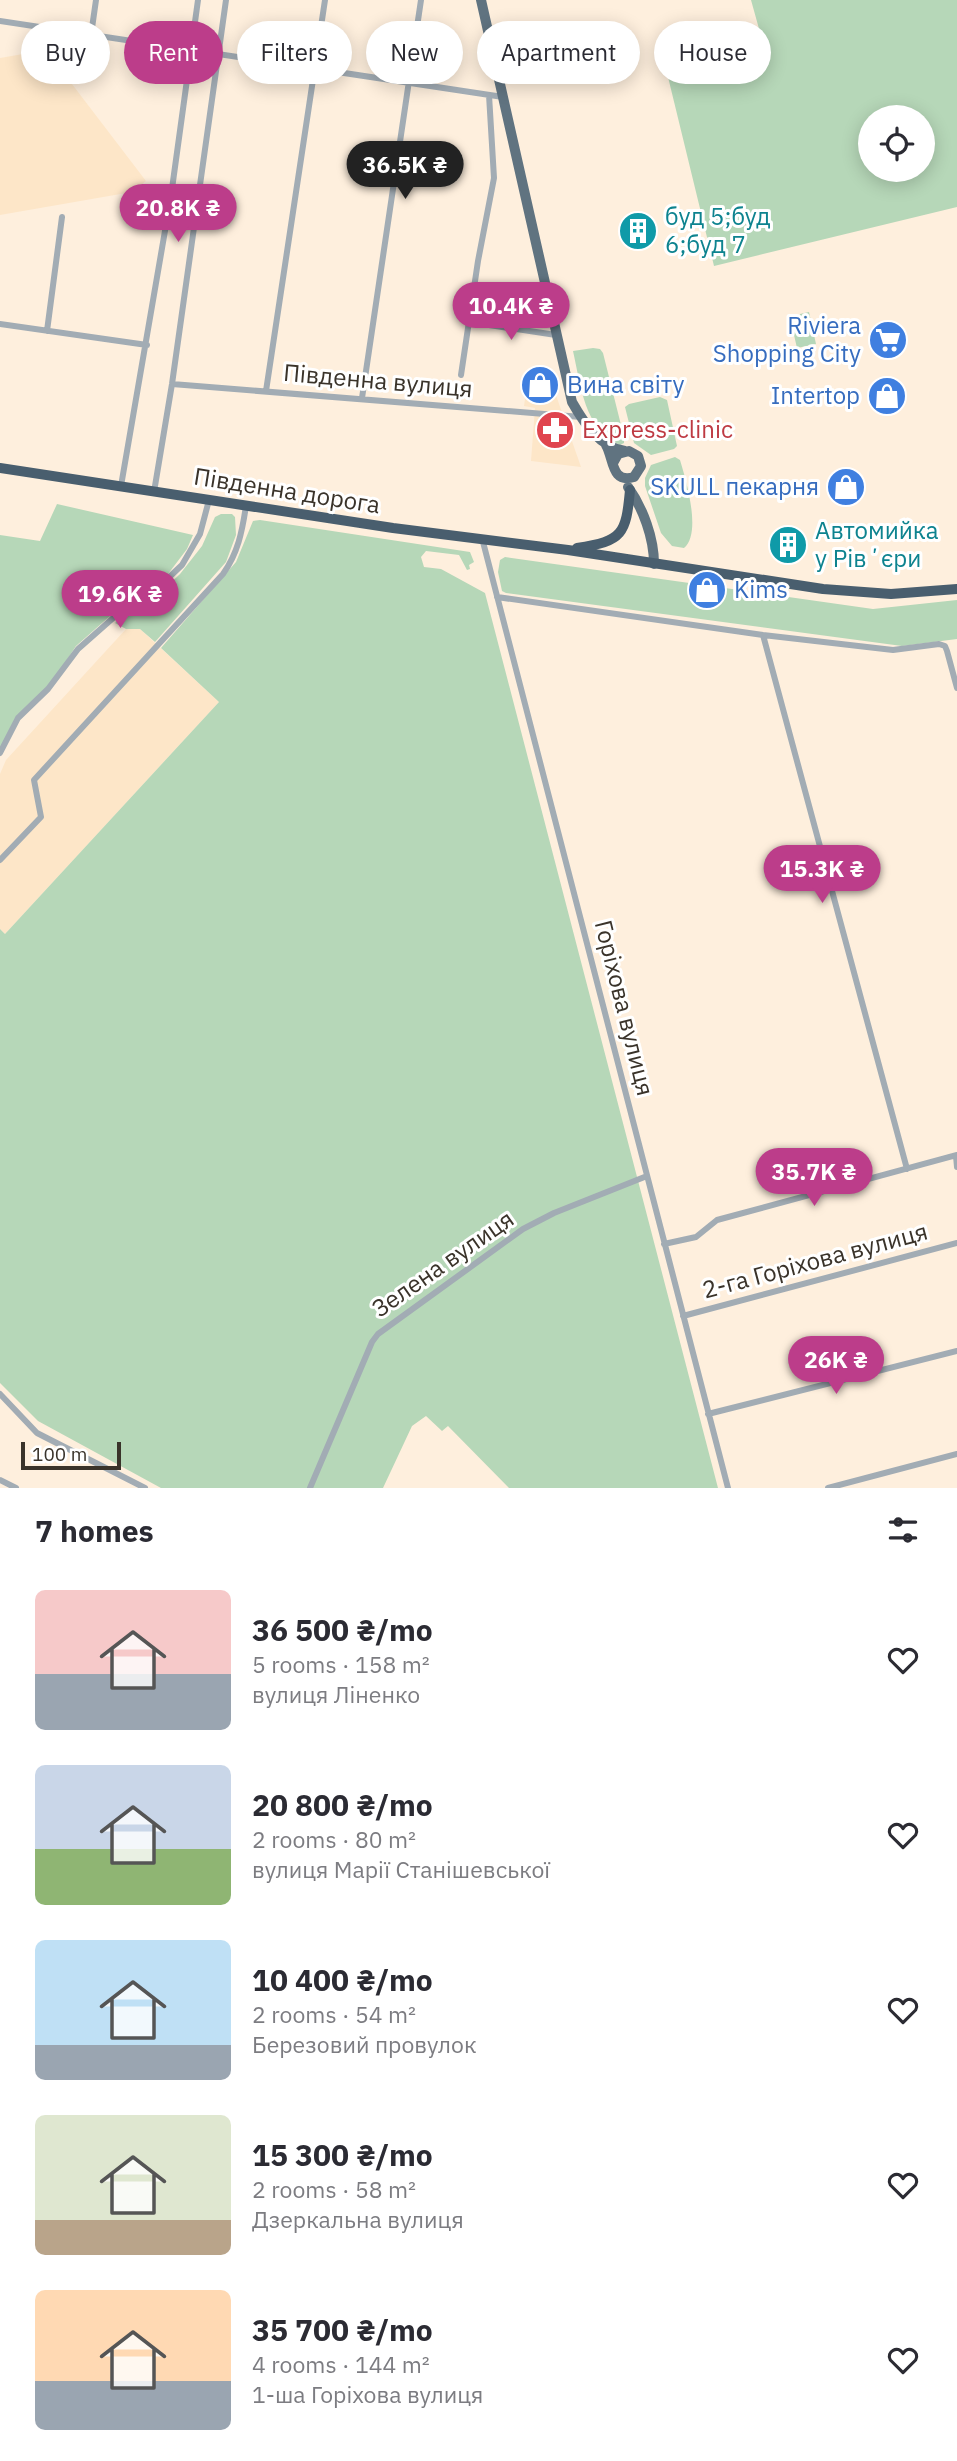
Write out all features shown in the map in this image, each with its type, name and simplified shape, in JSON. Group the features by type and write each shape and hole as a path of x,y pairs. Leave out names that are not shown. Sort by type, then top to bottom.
{"highway":[{"name":"Південна дорога","path":"0,468 393,528 482,538 870,594 913,594 957,589"},
{"path":"568,550 605,543 620,533 628,517 630,490"}],"main road":[{"path":"481,0 572,402 581,417 606,444 618,476 639,507 653,548 654,564"},
{"path":"606,444 638,456 641,466 637,490 639,507"},
{"path":"613,463 618,454 625,451"},
{"path":"618,476 631,478 639,473"}],"street":[{"path":"93,21 96,0"},
{"path":"195,21 198,0"},
{"path":"223,21 226,0"},
{"path":"322,21 325,0"},
{"path":"418,21 421,0"},
{"path":"0,22 21,25"},
{"path":"121,486 171,196 186,84"},
{"path":"154,492 172,384 214,84"},
{"path":"266,391 312,84"},
{"path":"362,398 409,84"},
{"path":"416,84 503,97"},
{"path":"461,375 494,178 489,95"},
{"path":"47,331 62,217"},
{"path":"469,322 556,335"},
{"path":"0,324 147,345"},
{"name":"Південна вулиця","path":"172,384 581,417"},
{"path":"0,753 19,718 48,689 78,649 129,604 164,582 182,565 200,534 209,500"},
{"path":"0,860 41,817 34,780 234,559 246,506"},
{"name":"Горіхова вулиця","path":"482,538 727,1488"},
{"path":"498,597 763,635 893,650 939,644 945,646 957,688"},
{"path":"763,635 907,1169"},
{"path":"664,1244 702,1235 717,1220 956,1155 957,1167"},
{"name":"Зелена вулиця","path":"310,1488 372,1342 378,1334 523,1229 554,1213 647,1175"},
{"name":"2-га Горіхова вулиця","path":"683,1317 957,1242"},
{"path":"708,1414 957,1351"},
{"path":"0,1394 37,1433 145,1488"},
{"path":"828,1488 957,1454"},
{"path":"0,1480 16,1488"}],"shaded area":[{"path":"21,54 21,84 72,84 146,181 132,192 0,215 0,58"},
{"path":"529,372 549,375 581,467 531,461 535,408 524,406"},
{"path":"126,629 140,629 219,702 5,934 0,929 0,774 6,760"}],"green space":[{"path":"751,0 957,0 957,207 714,266 670,84 771,84 771,21 757,21"},
{"path":"809,312 816,344 797,348 794,335 800,314"},
{"path":"600,349 603,353 624,437 624,443 620,445 608,438 591,417 582,392 573,351"},
{"path":"660,397 667,400 677,446 651,455 634,443 625,407"},
{"path":"675,457 680,460 691,506 692,531 684,548 672,546 661,533 645,486 645,478 651,465"},
{"path":"57,504 193,535 187,549 168,574 127,601 76,646 51,684 19,716 0,755 0,535 40,541"},
{"path":"232,514 235,517 236,535 226,562 155,642 140,629 126,629 115,623 134,607 164,589 180,574 202,546 215,517"},
{"path":"253,521 470,552 474,562 467,570 459,555 426,551 421,557 424,567 441,569 485,593 718,1488 509,1488 448,1426 442,1431 426,1416 412,1426 383,1488 161,1488 38,1421 0,1383 0,929 5,934 219,702 161,648 236,562"},
{"path":"505,557 873,609 957,600 957,639 902,646 506,593 502,591 498,572 500,560"}],"place":[{"name":"буд 5;буд 6;буд 7","path":"638,231"},
{"name":"Riviera Shopping City","path":"888,340"},
{"name":"Вина світу","path":"540,385"},
{"name":"Intertop","path":"887,396"},
{"name":"Express-clinic","path":"555,430"},
{"name":"SKULL пекарня","path":"846,487"},
{"name":"Автомийка у Рівʼєри","path":"788,545"},
{"name":"Kims","path":"707,590"}]}
